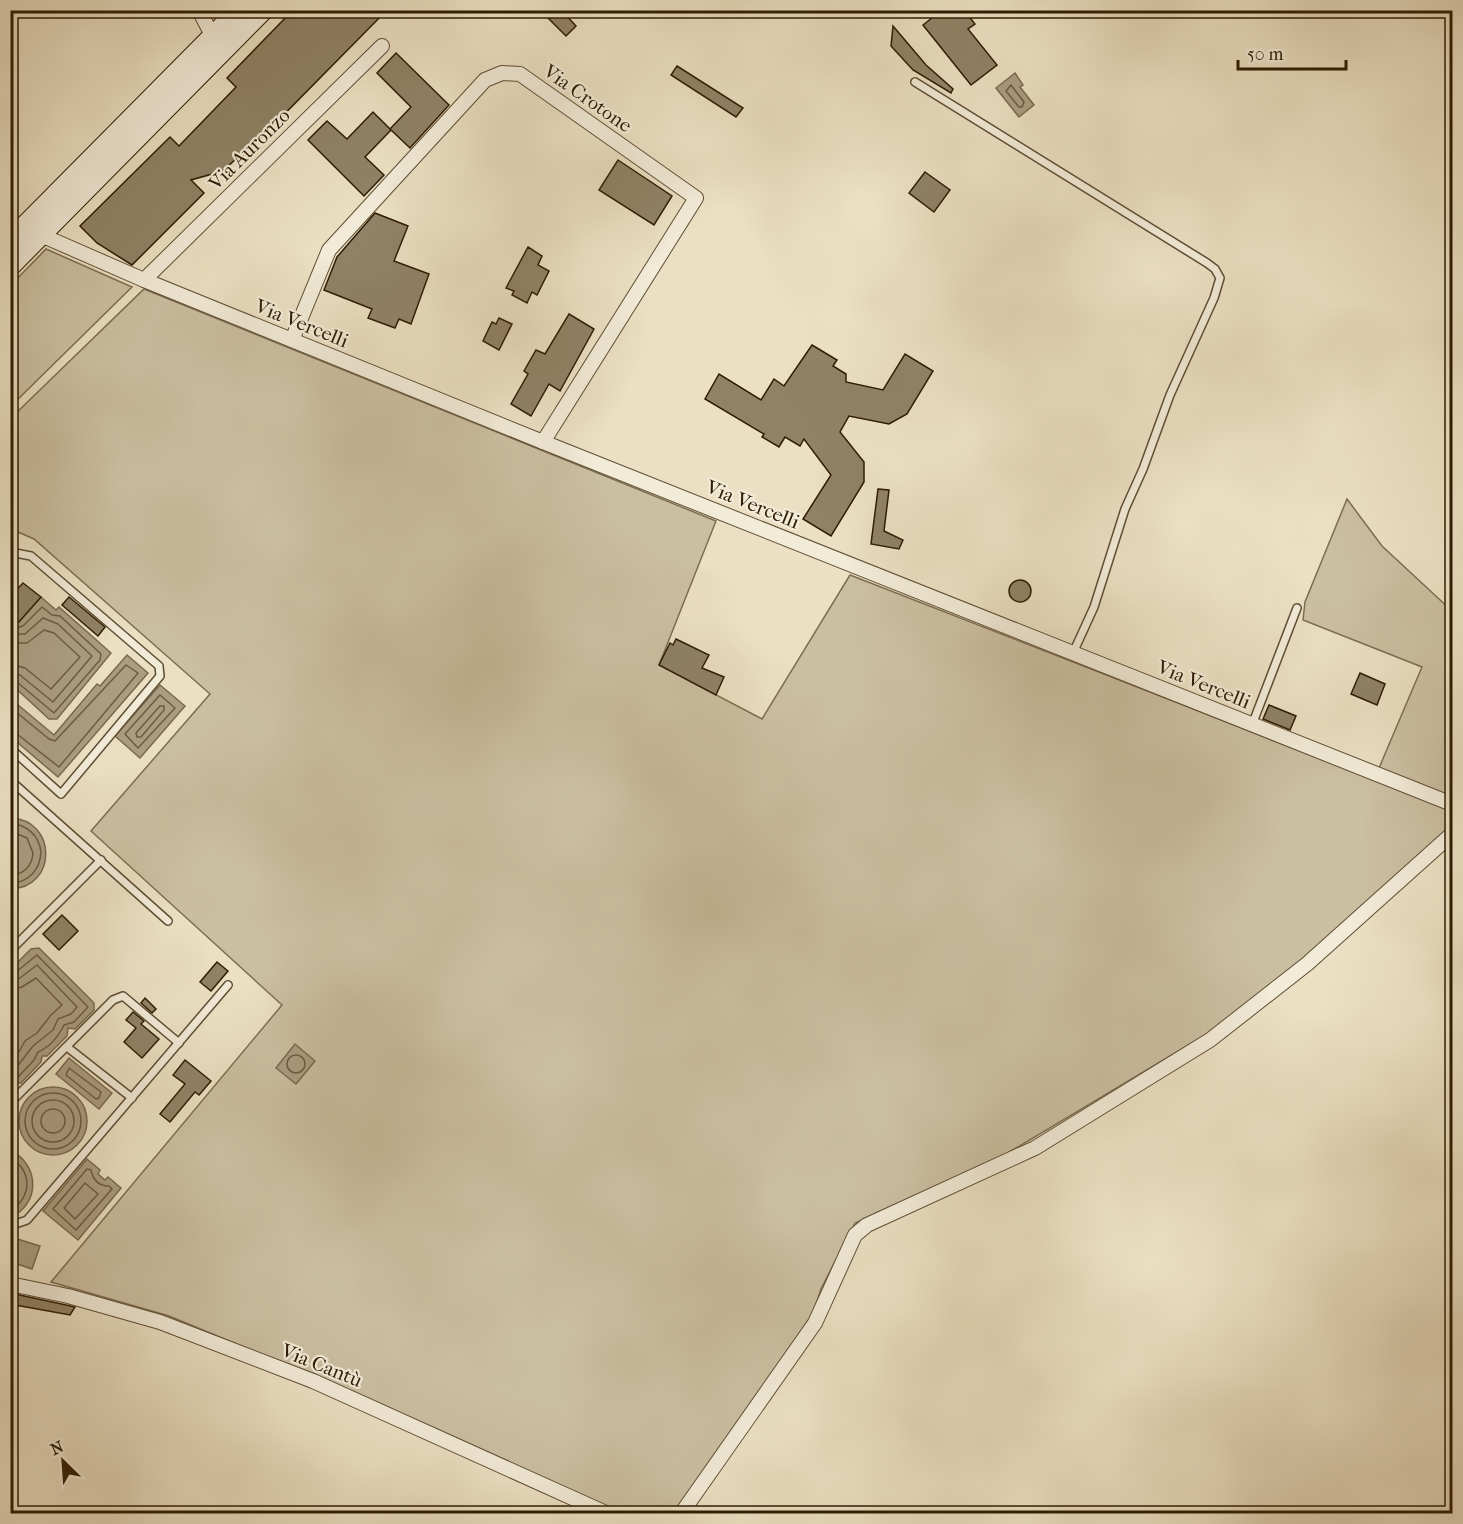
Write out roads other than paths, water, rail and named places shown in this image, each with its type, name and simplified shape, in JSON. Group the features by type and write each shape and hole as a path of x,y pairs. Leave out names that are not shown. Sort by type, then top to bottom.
{"main road":[{"path":"10,241 239,10"},
{"path":"10,266 263,10"}],"street":[{"path":"199,10 213,36"},
{"name":"Via Auronzo","path":"144,280 382,46"},
{"name":"Via Crotone","path":"292,340 329,250 485,80 501,73 520,74 696,198 543,442"},
{"name":"Via Vercelli","path":"41,235 144,280 543,442 1452,804"},
{"path":"681,1514 814,1323 855,1235 885,1215 1035,1148 1210,1040 1307,964 1452,834"},
{"name":"Via Cantù","path":"10,1284 68,1296 171,1326 313,1381 608,1514"}],"lane":[{"path":"915,82 1207,263 1215,269 1220,278 1214,298 1170,395 1143,469 1125,509 1094,607 1072,653"},
{"path":"10,552 31,556 159,666 160,676 61,794 10,748"},
{"path":"1252,725 1297,608"},
{"path":"10,780 168,921"},
{"path":"10,951 101,860"},
{"path":"10,1226 27,1220 228,985"},
{"path":"10,1103 113,1000 123,996 179,1043"},
{"path":"67,1047 132,1098"}],"water":[{"path":"1015,73 1023,85 1020,87 1034,105 1019,117 996,88"},
{"path":"41,597 56,610 59,607 111,653 57,719 49,719 11,684 11,616"},
{"path":"127,655 148,673 58,777 11,737 11,699 54,735 97,684 100,686"},
{"path":"160,685 185,706 140,758 115,736"},
{"path":"11,818 26,822 37,830 44,841 46,854 44,867 37,878 26,886 10,889"},
{"path":"39,948 94,1003 94,1010 75,1029 68,1028 67,1036 47,1056 42,1056 41,1062 21,1083 14,1083 10,1080 11,969 31,949"},
{"path":"295,1044 315,1061 296,1084 276,1068"},
{"path":"69,1058 112,1093 99,1109 56,1074"},
{"path":"46,1087 60,1087 72,1092 82,1102 87,1121 82,1140 72,1150 60,1155 46,1155 34,1150 24,1140 19,1128 19,1114 24,1102 34,1092"},
{"path":"11,1151 21,1157 27,1165 33,1184 27,1203 21,1211 11,1217"},
{"path":"87,1159 100,1170 98,1174 105,1180 108,1177 121,1188 78,1240 43,1211"},
{"path":"11,1237 40,1246 32,1269 11,1262"}]}
